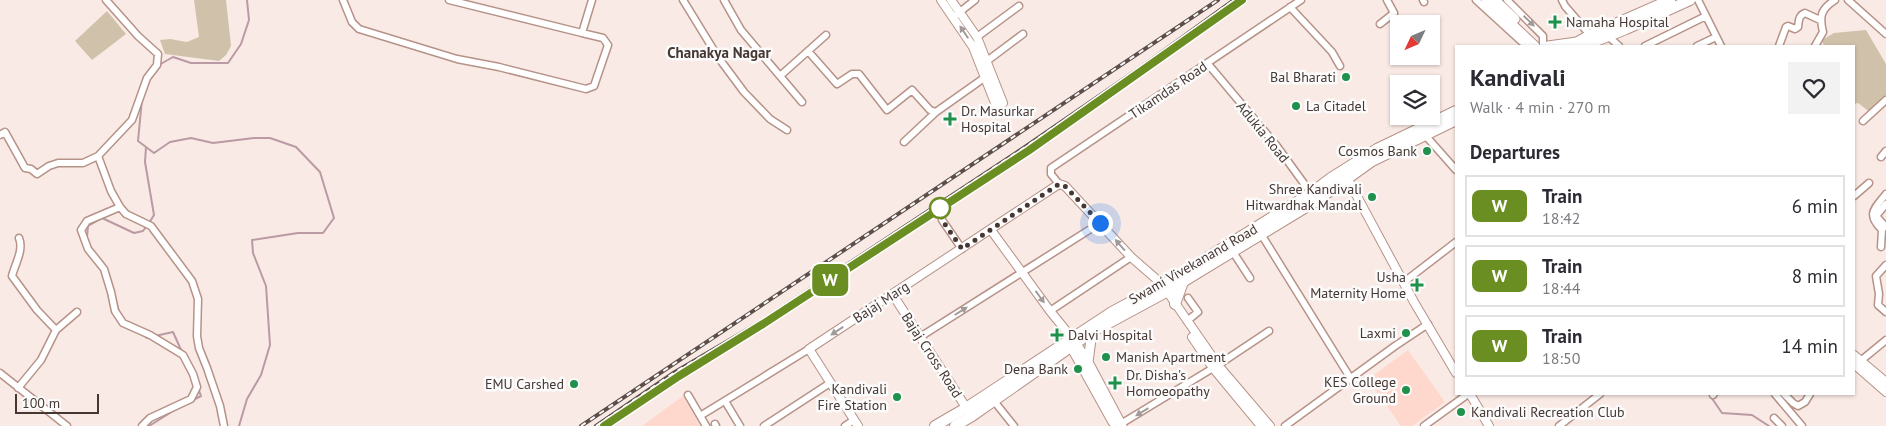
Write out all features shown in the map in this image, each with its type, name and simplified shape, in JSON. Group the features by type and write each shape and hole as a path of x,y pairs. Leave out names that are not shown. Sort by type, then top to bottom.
{"main road":[{"path":"1486,0 1531,42"},
{"path":"1496,0 1531,42"},
{"path":"1577,45 1590,35 1670,0"},
{"path":"1577,45 1608,36 1690,0"},
{"name":"Swami Vivekanand Road","path":"935,426 994,401 1060,356 1072,342 1092,332 1160,287 1183,282 1261,234 1345,175 1377,149 1455,111"},
{"name":"Swami Vivekanand Road","path":"1345,175 1455,120"},
{"name":"Swami Vivekanand Road","path":"955,426 969,412 1072,342 1112,312 1160,287 1314,197"},
{"path":"1175,304 1183,282"},
{"path":"1084,363 1092,332"},
{"path":"1072,342 1119,426"},
{"path":"1060,356 1084,363"}],"street":[{"path":"0,135 5,132 25,168 31,169 37,174 49,166 58,163 83,163 98,156 132,120 147,78 157,65 158,54 138,36 106,0"},
{"path":"343,0 352,22 364,31 457,59 499,67 586,89 594,86 608,44 603,38 449,0"},
{"path":"582,33 592,0"},
{"path":"683,0 718,57 744,92 770,119 787,130"},
{"path":"724,0 741,30 802,102"},
{"path":"941,0 957,14 977,37 987,61 1000,106 984,78 974,47 957,14 950,0"},
{"path":"957,14 975,0"},
{"name":"Tikamdas Road","path":"1059,184 1051,174 1051,168 1301,0"},
{"path":"1380,24 1394,13 1387,0"},
{"path":"1476,0 1522,42 1531,42"},
{"path":"1507,0 1543,36 1542,45"},
{"path":"1562,0 1590,35"},
{"path":"1698,0 1720,45"},
{"path":"1815,45 1823,32 1820,20 1822,12 1835,0"},
{"path":"1848,0 1886,34"},
{"path":"977,37 1020,6"},
{"path":"1290,8 1332,52 1340,66"},
{"path":"1779,45 1788,26 1797,29 1802,14 1805,13 1820,20"},
{"path":"1647,45 1706,16"},
{"path":"987,61 1023,34"},
{"path":"780,76 826,35"},
{"path":"1608,36 1618,45"},
{"path":"1699,45 1716,37"},
{"path":"808,51 837,84 852,74 859,74 887,110 912,90 930,110 936,112"},
{"name":"Adukia Road","path":"1208,64 1276,145 1314,197"},
{"path":"904,142 936,112 984,78"},
{"path":"1863,121 1886,100"},
{"path":"1425,134 1455,169"},
{"path":"98,156 111,191 120,207 126,214 148,225 192,281 198,299 197,336 199,348 208,368 224,426"},
{"path":"1345,175 1455,371"},
{"path":"1855,195 1869,183"},
{"path":"1059,184 1065,186 1175,304 1216,366 1270,426"},
{"name":"Bajaj Marg","path":"700,416 809,349 1059,184"},
{"path":"1881,247 1882,230 1874,222 1873,216 1874,210 1886,194"},
{"path":"1886,204 1876,216 1886,226"},
{"path":"120,207 87,221 81,230 88,249 104,269 115,311 123,323 150,335 183,355 193,374 197,387 191,399 150,418 142,426"},
{"path":"942,220 962,249"},
{"path":"920,337 1100,223"},
{"path":"991,230 1072,342"},
{"path":"1261,234 1351,379"},
{"path":"19,238 22,244 21,251 12,276 37,310 56,330"},
{"path":"1404,282 1455,243"},
{"path":"1232,252 1250,278"},
{"path":"1050,311 1131,257"},
{"path":"1886,265 1876,276 1879,294 1878,305 1886,312"},
{"path":"1160,287 1261,426"},
{"name":"Bajaj Cross Road","path":"893,294 969,412"},
{"path":"1187,321 1198,312 1188,298"},
{"path":"18,388 41,360 56,330 76,312"},
{"path":"1285,426 1394,346 1428,324"},
{"path":"1119,426 1216,366 1268,331"},
{"path":"1857,364 1886,340"},
{"path":"809,349 856,423 845,426"},
{"path":"1857,364 1886,382"},
{"path":"1857,364 1886,392"},
{"path":"0,372 66,426"},
{"path":"764,426 830,383"},
{"path":"688,395 706,426"},
{"path":"1424,426 1468,395"},
{"path":"1470,395 1489,426"},
{"path":"1559,426 1599,395"},
{"path":"1775,395 1802,426"},
{"path":"1785,395 1798,406 1805,402 1809,395"},
{"path":"725,401 740,426"},
{"path":"994,401 1014,426"},
{"path":"1774,418 1782,426"}],"shaded area":[{"path":"194,0 226,0 231,46 226,55 219,61 165,54 160,40 170,39 187,42 199,37"},
{"path":"107,11 126,34 92,60 75,41"},
{"path":"1866,30 1886,64 1886,96 1871,113 1858,103 1855,104 1855,45 1824,45 1822,40 1834,33"},
{"name":"KES College Ground","path":"1408,350 1445,402 1412,426 1401,426 1368,379"},
{"path":"683,396 700,426 642,426"}],"waterway":[{"path":"159,65 173,57 191,63 228,63 241,44 249,20 247,0"},
{"path":"142,99 138,141 154,153 170,142 191,138 213,143 270,138 296,147 320,172 334,218 323,233 298,233 252,240 253,253 266,286 270,345 261,375 247,399 239,426"},
{"path":"146,147 145,162 154,215 149,223"},
{"path":"87,237 88,226 102,218 134,233 143,231 146,227"},
{"path":"116,301 119,311"},
{"path":"155,336 173,332 182,352"},
{"path":"140,333 147,338 151,338"},
{"path":"193,400 201,396 198,388"},
{"path":"1710,395 1722,413 1752,415 1769,426"},
{"path":"149,426 173,411"}],"railway":[{"path":"581,426 1218,0"},
{"path":"596,426 675,372 762,321 1025,147 1234,0"}],"train":[{"name":"W","path":"604,426 1028,151 1242,0"}],"place":[{"name":"Namaha Hospital","path":"1555,22"},
{"name":"Bal Bharati","path":"1346,77"},
{"name":"La Citadel","path":"1296,106"},
{"name":"Dr. Masurkar Hospital","path":"950,119"},
{"name":"Cosmos Bank","path":"1427,151"},
{"name":"Shree Kandivali Hitwardhak Mandal","path":"1372,197"},
{"name":"Usha Maternity Home","path":"1417,285"},
{"name":"Laxmi","path":"1406,333"},
{"name":"Dalvi Hospital","path":"1057,335"},
{"name":"Manish Apartment","path":"1106,357"},
{"name":"Dena Bank","path":"1078,369"},
{"name":"Dr. Disha's Homoeopathy","path":"1115,383"},
{"name":"EMU Carshed","path":"574,384"},
{"name":"KES College Ground","path":"1406,390"},
{"name":"Kandivali Fire Station","path":"897,397"},
{"name":"Kandivali Recreation Club","path":"1461,412"}],"district":[{"name":"Chanakya Nagar","path":"719,52"}],"route":[{"path":"940,208 942,220 962,249 1059,184 1065,186 1100,223"}]}
